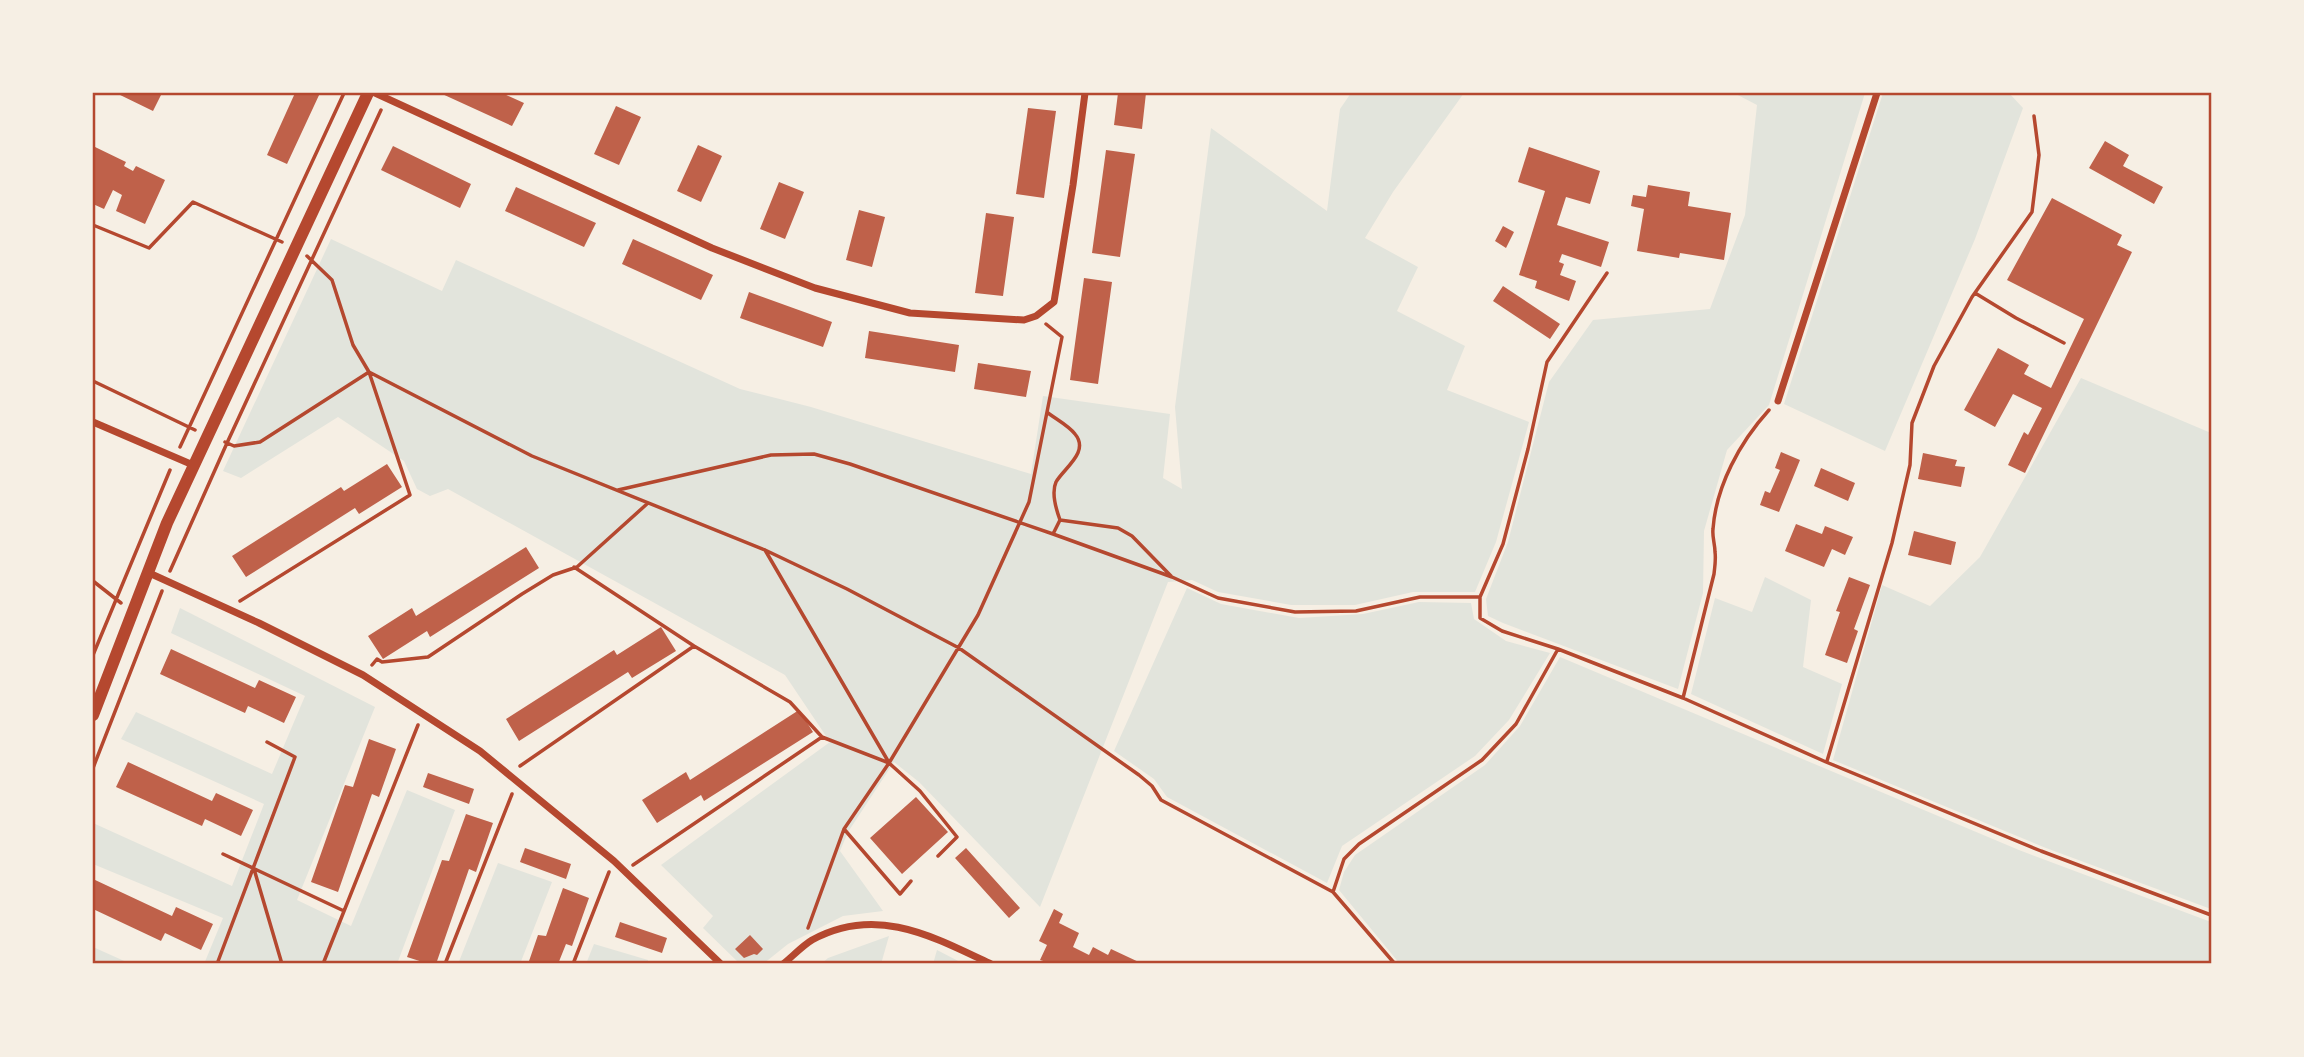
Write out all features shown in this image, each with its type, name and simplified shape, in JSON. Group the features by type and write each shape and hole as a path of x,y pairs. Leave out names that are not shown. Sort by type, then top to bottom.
{"street":[{"path":"93,715 147,572 207,435 368,93"},
{"path":"375,93 712,248 815,288 910,313 1024,320 1036,316 1054,302 1085,93"},
{"path":"1778,401 1877,93"},
{"path":"93,422 194,465"},
{"path":"147,572 363,675 480,751 614,861 721,964"},
{"path":"783,964 811,941 841,929 883,923 914,930 990,964"}],"path":[{"path":"93,655 188,426 344,93"},
{"path":"93,768 166,581 226,443 387,98"},
{"path":"1826,762 1892,543 1910,465 1912,423 1934,366 1975,293 2032,212 2039,155 2034,116"},
{"path":"93,225 149,248 193,202 295,248 332,280 353,345 369,372 410,495 228,609"},
{"path":"1607,273 1547,362 1503,544 1480,597 1480,618 1502,631 1558,649 1683,698 1826,762 2040,852 2211,915"},
{"path":"1975,293 2015,318 2064,343"},
{"path":"811,941 807,932 844,829 889,763 978,615 1030,502 1062,337 1036,316"},
{"path":"93,381 234,446 260,442 369,372"},
{"path":"369,372 532,456 765,550 847,589 959,648 1152,786 1161,800 1333,892 1395,964"},
{"path":"1683,698 1714,574 1716,553 1713,531 1717,505 1726,477 1743,445 1757,424 1778,401"},
{"path":"1048,414 1076,434 1079,451 1073,464 1055,484 1054,497 1060,520 1053,534"},
{"path":"616,491 771,455 814,454 1053,534 1172,577 1218,598 1295,612 1356,611 1420,597 1480,597"},
{"path":"363,675 377,659 382,662 428,657 553,575 583,562 648,503"},
{"path":"1060,520 1118,528 1132,536 1172,577"},
{"path":"765,550 889,763 920,791 957,837 938,856"},
{"path":"574,567 694,646 790,702 822,737 889,763"},
{"path":"93,581 116,596 131,614"},
{"path":"508,774 694,646"},
{"path":"1333,892 1344,859 1359,844 1482,760 1516,724 1558,649"},
{"path":"323,964 422,713"},
{"path":"624,871 822,737"},
{"path":"217,964 295,757 267,742"},
{"path":"445,964 517,782"},
{"path":"844,829 900,894 912,881"},
{"path":"223,854 344,911"},
{"path":"573,964 614,861"},
{"path":"253,867 282,964"}],"shaded area":[{"path":"1351,93 1464,93 1393,192 1365,238 1418,267 1397,311 1465,346 1447,390 1529,422 1496,542 1475,592 1413,592 1355,605 1291,605 1218,592 1192,580 1168,582 1040,907 919,782 894,762 848,832 840,851 883,911 843,916 788,944 763,964 740,964 703,928 713,916 661,865 830,742 785,675 448,489 430,496 417,489 404,461 338,417 241,478 223,471 331,239 442,291 456,260 740,389 811,407 1031,474 1043,396 1170,414 1163,478 1182,489 1175,407 1211,128 1327,211 1340,109"},
{"path":"1734,93 1865,93 1769,405 1727,450 1704,531 1703,593 1678,689 1488,616 1486,599 1508,542 1549,382 1593,320 1710,309 1745,215 1757,105"},
{"path":"1883,93 2009,93 2023,108 1975,239 1885,451 1784,404"},
{"path":"2081,378 2211,433 2211,909 2046,848 1833,760 1882,585 1930,606 1980,557"},
{"path":"1765,577 1811,600 1803,667 1842,684 1823,754 1691,694 1715,598 1752,612"},
{"path":"1187,588 1221,604 1299,618 1363,614 1419,602 1471,603 1474,619 1506,641 1550,653 1509,720 1475,756 1342,846 1327,883 1167,797 1154,779 1114,751"},
{"path":"180,608 375,707 297,900 351,926 407,790 455,810 397,964 204,964 223,918 93,864 93,823 232,886 264,804 121,739 136,712 272,774 305,696 171,633"},
{"path":"1560,657 2019,850 2211,922 2211,964 1400,964 1339,890 1344,872 1355,855 1485,765 1520,726"},
{"path":"498,863 552,882 520,964 458,964"},
{"path":"889,936 881,964 821,964 828,958"},
{"path":"594,944 648,961 646,964 586,964"},
{"path":"93,947 131,964 93,964"},
{"path":"937,950 964,964 933,964"}],"building":[{"path":"116,93 162,93 153,111"},
{"path":"295,93 320,93 287,164 267,155"},
{"path":"440,93 502,93 524,103 512,126"},
{"path":"1118,93 1146,93 1142,129 1114,125"},
{"path":"616,106 641,117 619,165 594,154"},
{"path":"1028,108 1056,111 1044,198 1016,194"},
{"path":"2105,141 2129,155 2123,166 2163,187 2154,204 2089,168"},
{"path":"698,145 722,156 701,202 677,191"},
{"path":"93,146 126,162 124,166 133,171 136,166 165,180 145,224 116,211 122,195 113,190 104,209 93,204"},
{"path":"393,146 471,184 460,208 381,170"},
{"path":"1529,147 1600,171 1590,204 1566,197 1557,225 1609,242 1601,267 1562,254 1559,262 1564,264 1560,275 1576,281 1569,301 1535,288 1537,281 1519,275 1545,191 1518,182"},
{"path":"1106,150 1135,154 1120,257 1092,253"},
{"path":"779,182 804,192 785,239 760,229"},
{"path":"1648,185 1690,192 1688,206 1731,213 1724,260 1680,253 1679,258 1637,251 1644,209 1631,206 1633,195 1646,197"},
{"path":"516,187 596,223 584,247 505,211"},
{"path":"2052,198 2122,235 2117,245 2132,252 2025,473 2008,465 2024,432 2028,435 2042,408 2013,394 1995,427 1964,410 1998,348 2029,365 2024,374 2051,388 2084,319 2007,280"},
{"path":"859,210 885,217 872,267 846,260"},
{"path":"986,213 1014,217 1003,296 975,293"},
{"path":"1503,226 1514,232 1506,248 1495,241"},
{"path":"633,239 713,275 701,300 622,264"},
{"path":"1084,278 1112,282 1098,384 1070,380"},
{"path":"1503,286 1560,324 1550,339 1493,301"},
{"path":"749,292 832,322 823,347 740,318"},
{"path":"869,331 959,345 955,372 865,358"},
{"path":"978,363 1031,371 1026,397 974,389"},
{"path":"1781,452 1800,460 1779,512 1760,505 1765,491 1770,493 1780,470 1775,468"},
{"path":"1923,453 1957,460 1955,466 1965,467 1961,487 1918,479"},
{"path":"387,464 402,487 359,514 355,508 246,577 232,556 341,487 344,491"},
{"path":"1821,468 1855,483 1848,501 1814,486"},
{"path":"1796,524 1822,534 1825,526 1853,537 1845,555 1832,549 1824,567 1785,551"},
{"path":"1914,531 1956,542 1951,565 1908,555"},
{"path":"526,547 539,568 430,637 427,631 383,659 368,636 412,608 416,616"},
{"path":"1849,577 1870,585 1854,629 1858,631 1847,663 1825,655 1840,612 1836,611"},
{"path":"661,627 676,651 632,678 628,672 519,741 506,719 614,650 617,655"},
{"path":"171,649 255,688 259,680 296,697 284,723 248,706 245,713 160,674"},
{"path":"799,710 813,732 704,801 701,795 657,823 642,800 686,772 690,780"},
{"path":"369,739 396,749 379,797 372,794 338,892 311,882 345,785 353,787"},
{"path":"128,762 212,801 216,793 253,810 241,836 205,819 202,826 116,787"},
{"path":"428,773 474,789 469,804 423,787"},
{"path":"916,797 948,832 902,874 870,838"},
{"path":"466,814 493,823 476,872 469,869 436,964 407,957 442,860 449,861"},
{"path":"525,848 571,864 566,879 520,862"},
{"path":"966,848 1020,908 1009,918 955,858"},
{"path":"93,879 172,916 176,907 213,924 201,950 165,933 161,941 93,909"},
{"path":"563,888 589,898 572,946 566,944 558,964 528,964 538,935 546,936"},
{"path":"1054,909 1063,914 1059,923 1079,933 1073,947 1089,955 1093,947 1108,955 1111,949 1143,964 1053,964 1040,960 1047,945 1039,941"},
{"path":"620,922 667,938 662,953 615,937"},
{"path":"750,935 763,949 757,955 744,958 735,949"}]}
